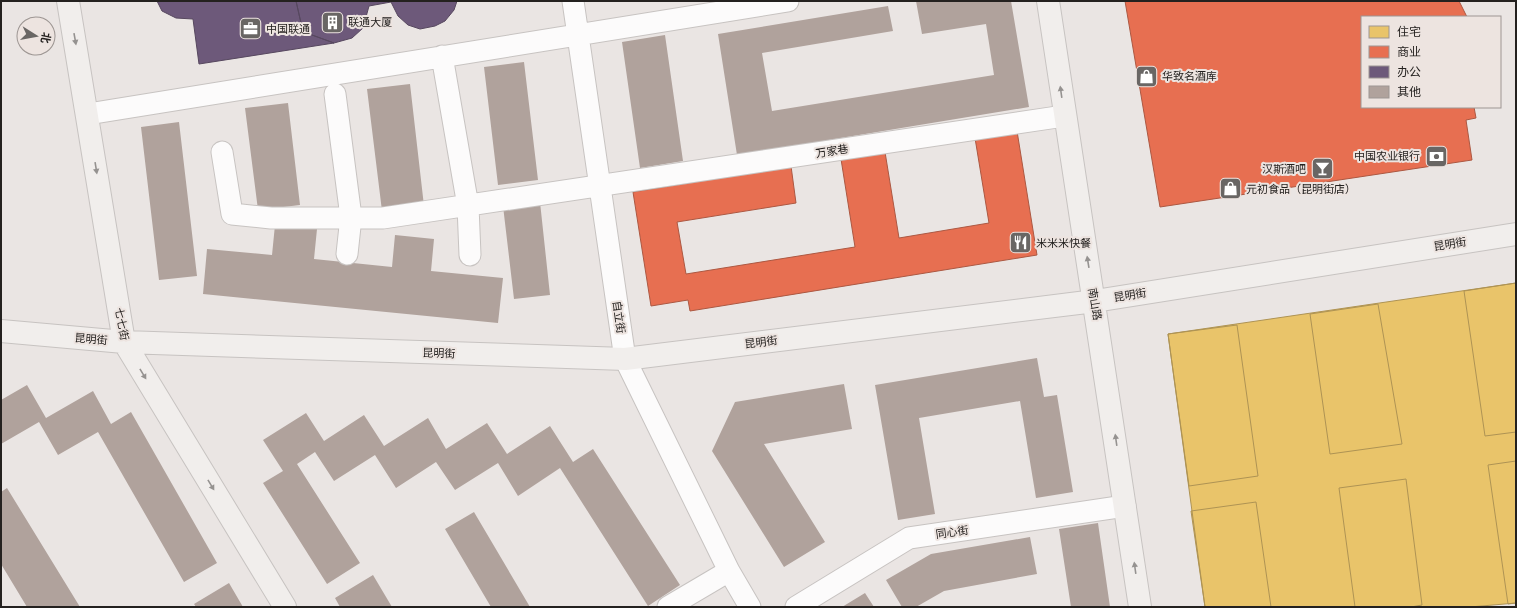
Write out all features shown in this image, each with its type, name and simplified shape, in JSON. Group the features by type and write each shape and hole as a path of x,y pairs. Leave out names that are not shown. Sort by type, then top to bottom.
{"street":[{"name":"七七街","path":"68,1 88,114 124,342 285,607"},
{"name":"自立街","path":"573,1 625,359 729,571 750,607"},
{"path":"88,114 788,1"},
{"name":"南山路","path":"1048,1 1064,116 1094,300 1140,607"},
{"path":"442,56 468,206 470,255"},
{"path":"335,94 351,218 347,254"},
{"name":"万家巷","path":"222,152 232,214 271,218 383,218 1064,116"},
{"name":"昆明街","path":"1,331 124,342 625,359 1094,300 1516,234"},
{"name":"同心街","path":"796,607 909,538 1125,506"},
{"path":"668,607 729,571"}],"building: 住宅":[{"path":"1516,283 1516,432 1485,436 1464,291"},
{"path":"1516,283 1516,603 1470,607 1205,607 1168,334"},
{"path":"1378,304 1402,444 1330,454 1310,314"},
{"path":"1237,325 1258,476 1189,486 1168,334"},
{"path":"1516,461 1516,603 1508,604 1488,465"},
{"path":"1406,479 1422,605 1411,607 1355,607 1339,488"},
{"path":"1256,502 1271,607 1205,607 1191,511"}],"building: 商业":[{"path":"1125,1 1459,1 1466,16 1361,16 1361,108 1474,108 1476,118 1466,120 1472,160 1160,207"},
{"path":"1017,131 1037,255 690,311 688,300 651,306 633,192 791,166 796,203 677,222 686,274 855,247 841,159 885,152 899,238 989,223 975,138"}],"building: 办公":[{"name":"中国联通","path":"157,1 296,1 301,23 312,35 334,43 199,64 193,19 176,18 162,11"},
{"name":"联通大厦","path":"296,1 457,1 454,10 445,21 435,26 420,29 408,25 398,16 391,2 369,6 363,28 352,38 334,43 312,35 301,23"}],"building: 其他":[{"path":"916,1 1011,1 1029,107 737,155 718,34 888,6 893,31 762,53 772,111 994,75 986,24 922,34"},
{"path":"665,35 683,161 640,168 622,42"},
{"path":"524,62 538,180 498,185 484,67"},
{"path":"410,84 424,206 382,211 367,89"},
{"path":"288,103 300,205 258,210 245,108"},
{"path":"179,122 197,276 159,280 141,127"},
{"path":"540,202 550,295 514,299 503,206"},
{"path":"275,225 317,229 314,259 392,267 395,235 434,239 431,271 503,278 498,323 203,294 207,249 272,255"},
{"path":"1037,358 1044,397 1057,395 1073,492 1036,498 1020,401 919,418 935,514 898,520 875,385"},
{"path":"844,384 852,429 764,444 825,542 784,567 712,451 735,402"},
{"path":"27,385 46,418 93,391 111,424 131,412 217,563 184,582 98,432 58,455 39,422 1,444 1,400"},
{"path":"306,413 324,441 364,415 384,446 428,418 446,449 487,423 507,454 550,426 573,462 593,449 680,585 648,606 560,468 518,496 498,463 455,490 436,462 396,488 375,455 334,481 315,452 297,464 360,563 327,584 263,483 283,471 263,440"},
{"path":"7,488 80,607 27,607 1,564 1,492"},
{"path":"474,512 530,607 491,607 445,529"},
{"path":"1098,523 1110,607 1071,607 1059,529"},
{"path":"1030,537 1037,574 944,591 916,607 902,607 886,580 931,554"},
{"path":"373,575 392,607 340,607 335,598"},
{"path":"229,583 243,607 196,607 194,604"},
{"path":"865,593 874,607 842,607"}],"place":[{"name":"联通大厦","path":"333,22"},
{"name":"中国联通","path":"250,29"},
{"name":"华致名酒库","path":"1147,76"},
{"name":"中国农业银行","path":"1436,156"},
{"name":"汉斯酒吧","path":"1322,169"},
{"name":"元初食品（昆明街店）","path":"1230,189"},
{"name":"米米米快餐","path":"1020,243"}]}
